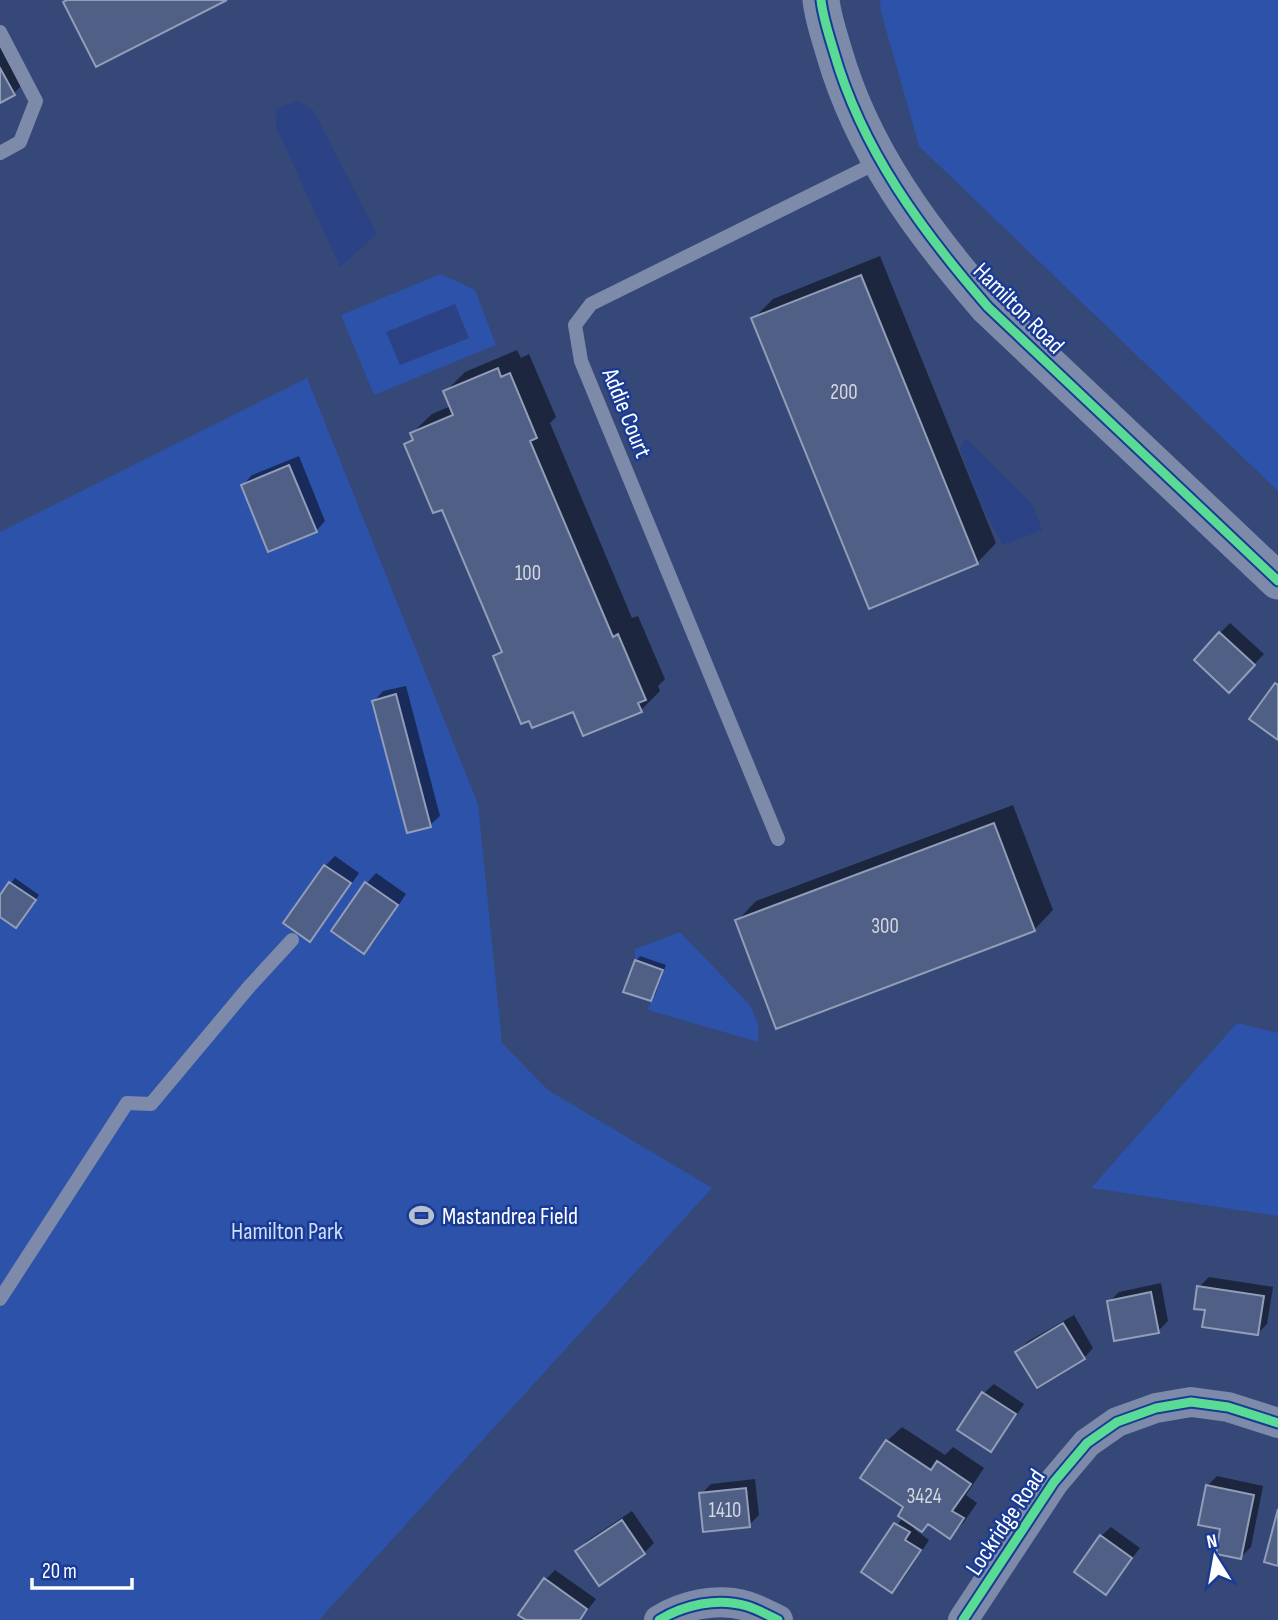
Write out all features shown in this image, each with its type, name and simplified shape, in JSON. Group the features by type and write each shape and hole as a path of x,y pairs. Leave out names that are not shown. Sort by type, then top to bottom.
{"street":[{"name":"Hamilton Road","path":"821,0 838,66 855,113 905,204 951,265 988,307 1278,582"},
{"name":"Lockridge Road","path":"963,1620 1054,1482 1087,1443 1118,1422 1156,1408 1191,1402 1228,1407 1278,1423"},
{"path":"659,1620 684,1607 715,1602 745,1605 778,1620"}],"lane":[{"path":"0,32 36,101 20,142 0,153"},
{"name":"Addie Court","path":"778,838 581,361 575,325 591,304 880,161"},
{"path":"0,1299 127,1103 151,1104 292,940"}],"green space":[{"path":"880,0 1278,0 1278,491 919,146 881,12"},
{"path":"441,274 475,290 496,345 374,395 341,315"},
{"name":"Hamilton Park","path":"307,378 478,804 502,1043 548,1090 712,1188 319,1620 0,1620 0,532"},
{"path":"680,932 750,1005 758,1024 758,1042 648,1010 662,970 635,960 635,949"},
{"path":"1237,1023 1278,1033 1278,1216 1091,1188"}],"shaded area":[{"path":"298,101 313,110 377,234 340,267 276,127 277,108"},
{"path":"455,304 469,338 400,365 386,332"},
{"path":"965,438 1032,504 1042,530 1003,545 982,506 960,449"}],"building":[{"path":"227,0 96,67 63,2"},
{"path":"0,68 15,95 0,103"},
{"path":"861,275 978,564 869,609 751,318"},
{"path":"498,368 501,377 510,373 537,438 530,441 613,637 618,634 646,700 638,703 642,712 583,736 573,712 532,728 529,721 521,724 493,656 502,652 442,510 433,513 404,444 413,440 410,433 453,415 443,391"},
{"path":"289,465 317,532 268,552 241,485"},
{"path":"1219,632 1255,665 1229,693 1194,660"},
{"path":"1275,683 1278,685 1278,740 1249,719"},
{"path":"396,694 431,827 407,833 372,701"},
{"path":"994,823 1035,931 776,1029 735,920"},
{"path":"324,865 351,883 310,942 283,923"},
{"path":"9,882 36,900 16,928 0,917 0,895"},
{"path":"365,882 398,905 364,954 331,931"},
{"path":"635,960 663,970 651,1001 623,992"},
{"path":"1197,1286 1264,1296 1258,1335 1202,1327 1205,1310 1194,1309"},
{"path":"1151,1292 1159,1333 1114,1341 1107,1301"},
{"path":"1063,1323 1085,1359 1037,1388 1015,1352"},
{"path":"982,1392 1016,1414 991,1452 957,1430"},
{"path":"886,1440 931,1470 937,1461 971,1484 952,1511 964,1518 950,1539 928,1524 922,1532 898,1516 903,1507 860,1478"},
{"path":"1206,1485 1254,1495 1241,1559 1216,1554 1220,1529 1198,1525"},
{"path":"746,1488 750,1527 703,1532 699,1493"},
{"path":"1278,1509 1278,1566 1264,1562"},
{"path":"622,1520 645,1554 599,1586 575,1551"},
{"path":"894,1523 910,1532 905,1540 921,1550 892,1593 861,1572"},
{"path":"1100,1535 1132,1558 1106,1595 1074,1572"},
{"path":"544,1578 587,1609 580,1620 526,1620 518,1615"}],"cycle path":[{"path":"821,0 834,52 861,122 897,188 940,249 988,307 1278,581"},
{"path":"963,1620 1054,1482 1087,1443 1117,1422 1156,1408 1191,1402 1228,1407 1278,1423"},
{"path":"659,1620 679,1610 724,1602 747,1606 778,1620"}],"place":[{"name":"Mastandrea Field","path":"422,1216"}]}
